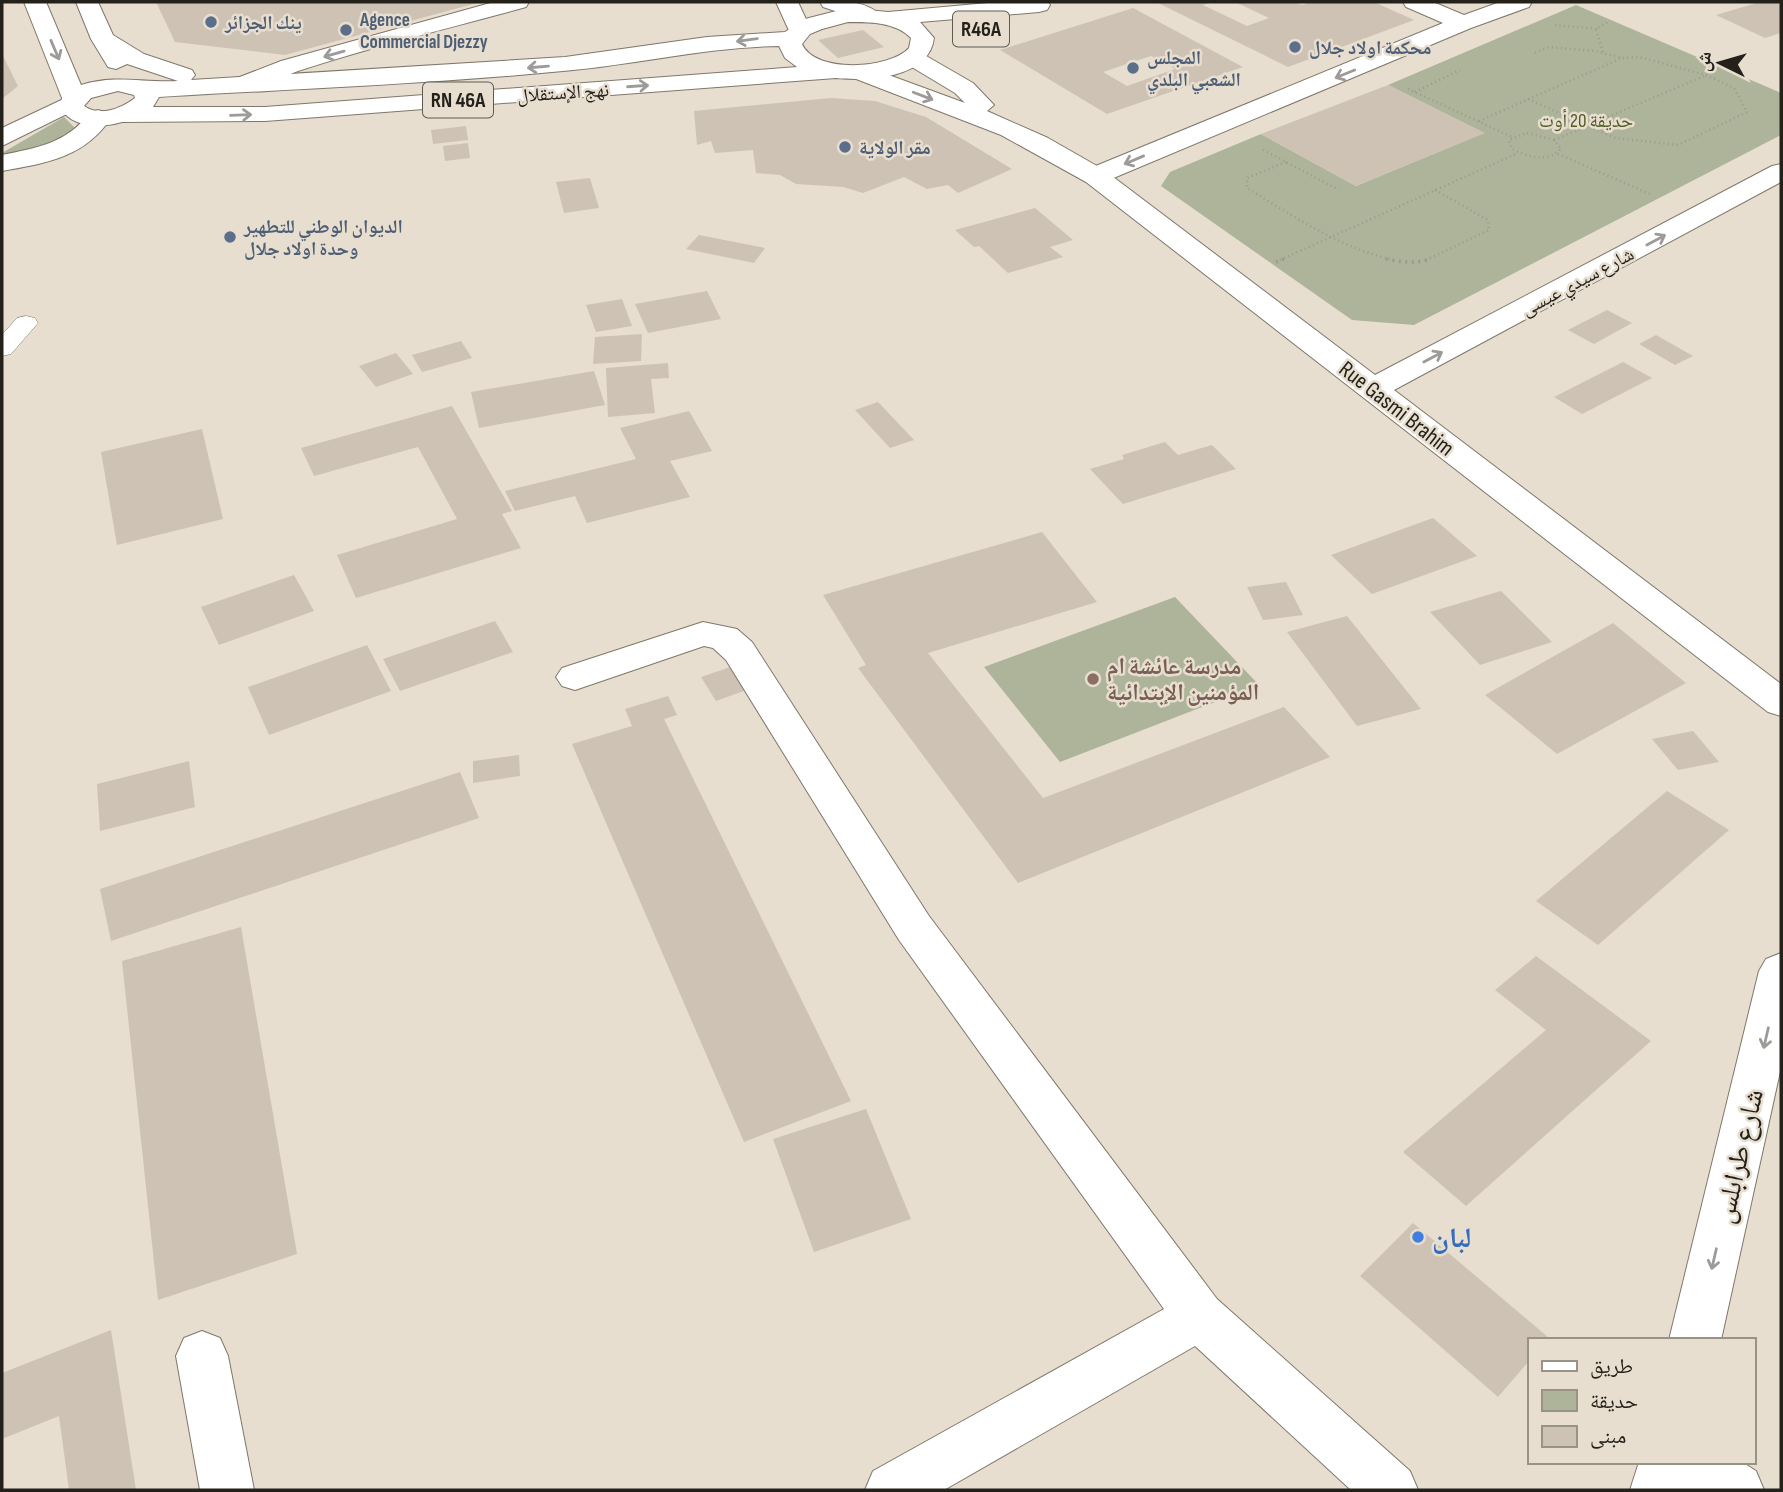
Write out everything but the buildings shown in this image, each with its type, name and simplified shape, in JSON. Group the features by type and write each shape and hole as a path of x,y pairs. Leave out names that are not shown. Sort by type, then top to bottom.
{"main road":[{"path":"35,2 73,101 72,108 76,114 111,116"},
{"path":"73,143 111,116 148,100 103,38 87,2"},
{"path":"103,38 127,54 157,67 240,85 289,66 518,2"},
{"path":"787,2 795,35 828,17 868,15 892,18 1043,3"},
{"path":"831,2 868,15"},
{"path":"1414,2 1463,23"},
{"path":"1095,176 1463,23 1521,2"},
{"name":"R46A","path":"971,32 1043,3"},
{"path":"892,18 918,31 925,50"},
{"name":"نهج الإستقلال","path":"2,138 93,89 240,85 491,71 607,61 795,35"},
{"name":"Rue Gasmi Brahim","path":"795,35 796,55 806,62 847,71 1004,126 1066,156 1781,703"},
{"name":"نهج الإستقلال","path":"111,116 204,116 332,110 847,71 899,65 925,50"},
{"name":"Rue Gasmi Brahim","path":"925,50 1004,126"},
{"path":"2,163 73,143 204,116"},
{"name":"شارع سيدي عيسى","path":"1372,388 1781,172"},
{"path":"575,677 703,634 724,638 739,651 914,928 1199,1315 1391,1490"},
{"name":"شارع طرابلس","path":"1696,1338 1781,971"},
{"path":"892,1490 1199,1315"},
{"path":"202,1356 227,1490"},
{"path":"1657,1490 1665,1464"},
{"path":"1693,1464 1737,1490"}],"lane":[{"path":"2,349 26,323"}],"path":[{"path":"1603,53 1596,29 1608,22"},
{"path":"1546,24 1599,29"},
{"path":"1547,36 1549,47"},
{"path":"1528,99 1615,138 1678,145 1747,111 1734,88 1706,75 1639,57 1622,58 1603,53 1549,47 1532,54"},
{"path":"1479,121 1622,58"},
{"path":"1415,92 1470,66"},
{"path":"1359,68 1512,137 1536,134 1554,140 1561,149 1558,154"},
{"path":"1554,140 1706,75"},
{"path":"1215,126 1339,190"},
{"path":"1512,137 1508,145 1518,153 1540,158 1558,154 1702,216"},
{"path":"1232,281 1518,153"},
{"path":"1286,162 1247,178 1247,188 1333,236 1371,254 1399,261 1421,262 1489,230 1488,220 1435,190"}],"green space":[{"name":"حديقة 20 أوت","path":"1576,5 1781,93 1781,135 1414,325 1352,320 1161,186 1170,172 1261,134 1356,186 1484,133 1388,85"},
{"path":"64,117 81,134 2,156 2,153"},
{"path":"1175,597 1259,685 1060,762 984,667"}],"place":[{"name":"ينك الجزائر","path":"211,22"},
{"name":"Agence Commercial Djezzy","path":"346,30"},
{"name":"محكمة اولاد جلال","path":"1295,47"},
{"name":"المجلس الشعبي البلدي","path":"1133,68"},
{"name":"مقر الولاية","path":"845,147"},
{"name":"الديوان الوطني للتطهير وحدة اولاد جلال","path":"230,237"},
{"name":"مدرسة عائشة ام المؤمنين الإبتدائية","path":"1093,679"},
{"name":"لبان","path":"1418,1237"}]}
